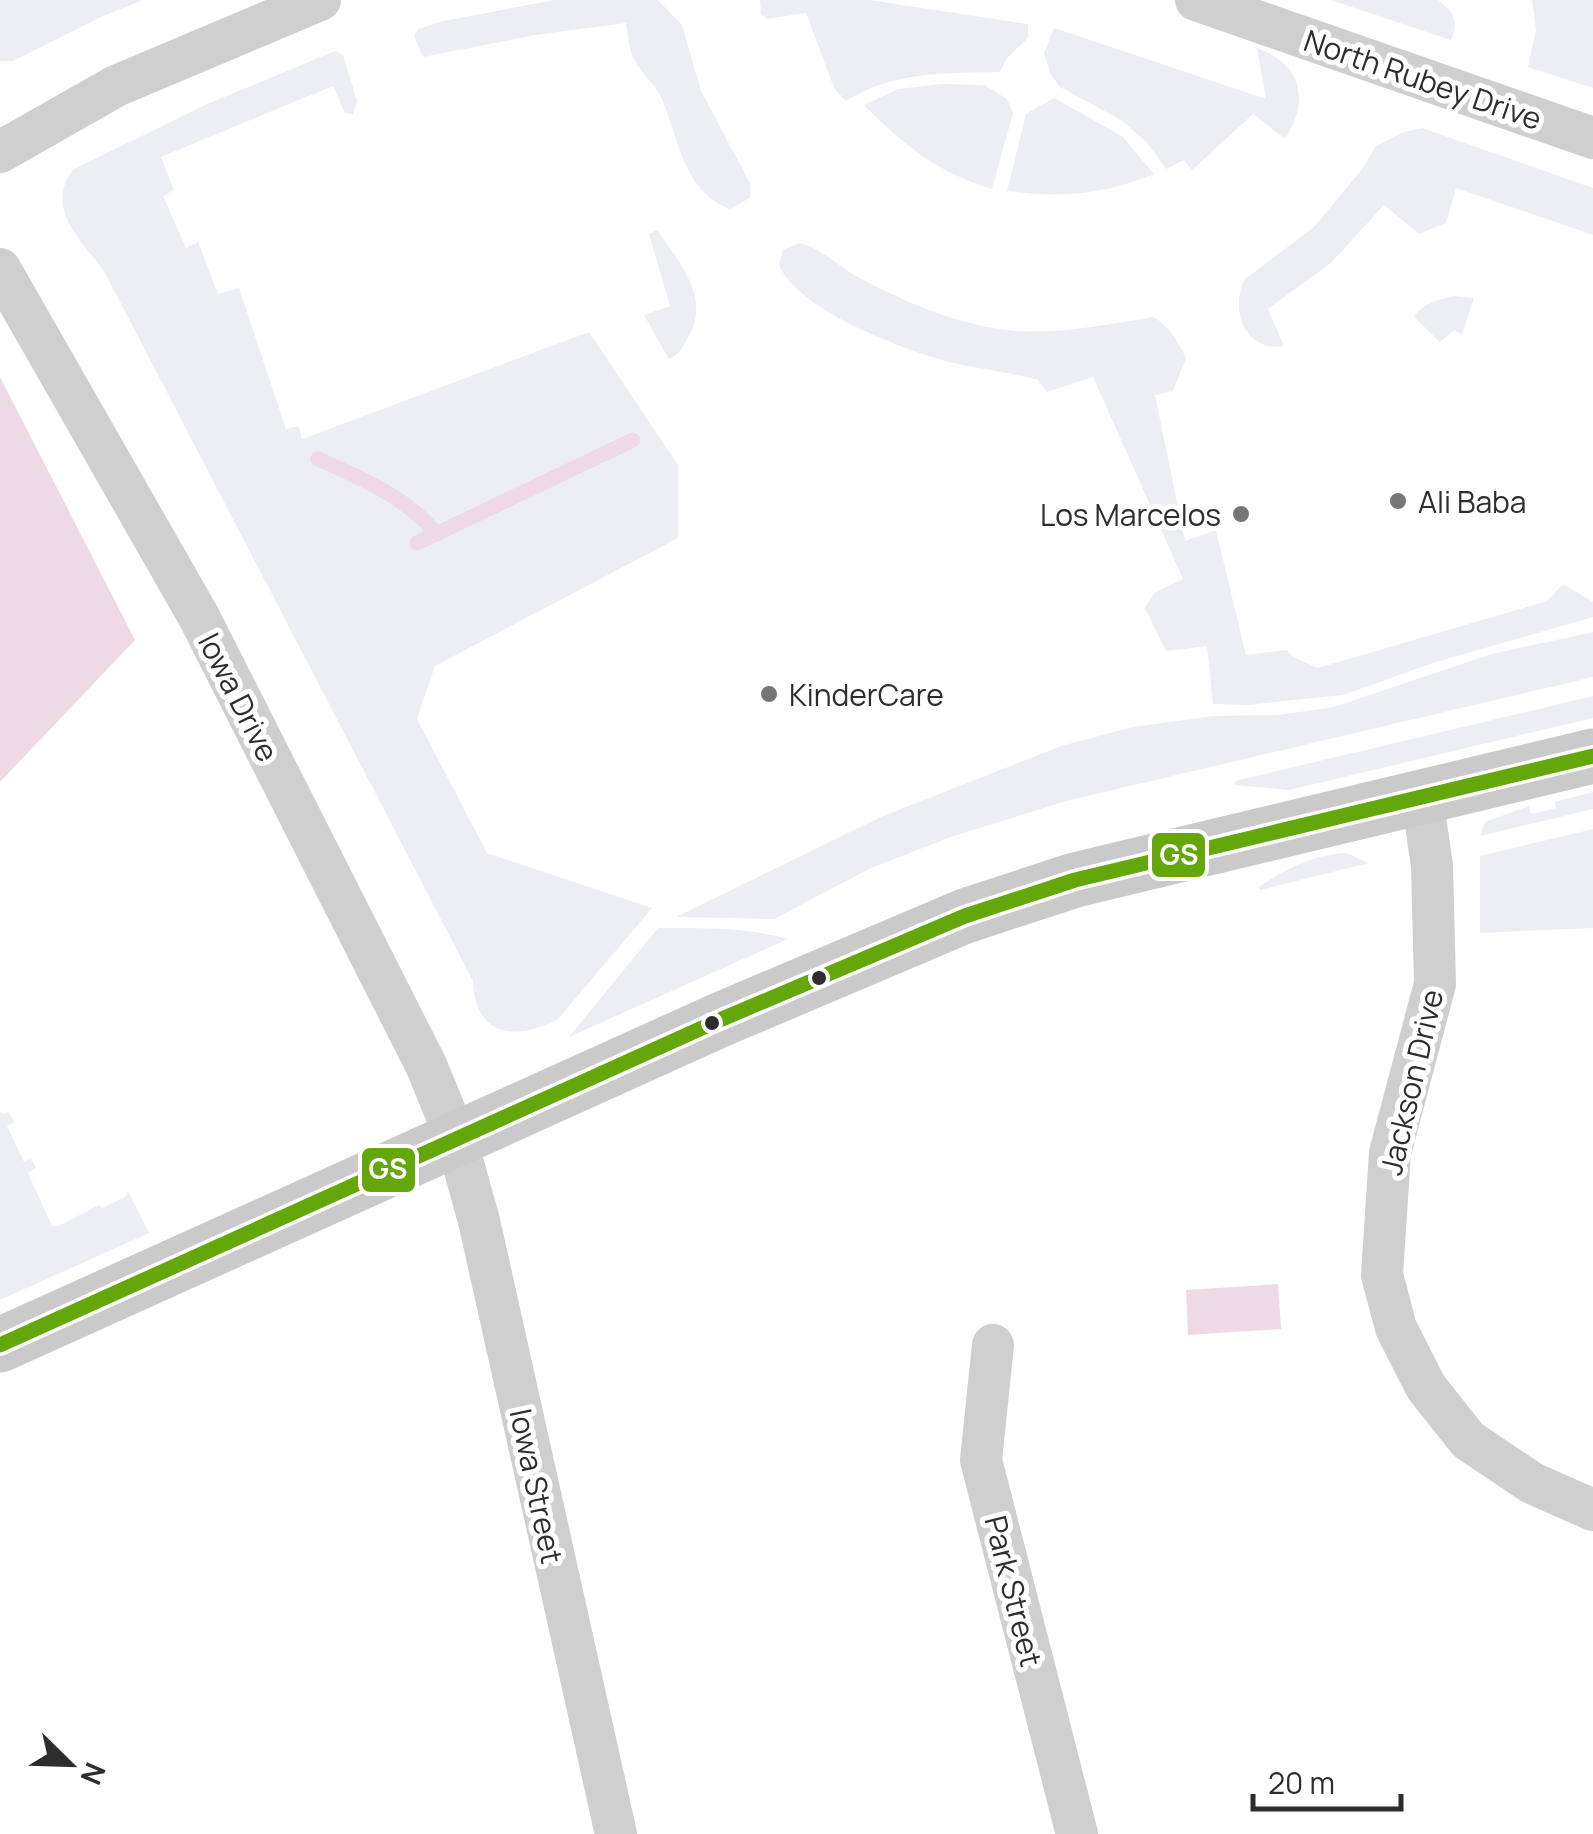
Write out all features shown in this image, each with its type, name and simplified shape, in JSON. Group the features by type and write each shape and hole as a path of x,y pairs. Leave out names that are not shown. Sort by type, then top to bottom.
{"street":[{"path":"0,152 116,86 320,0"},
{"name":"North Rubey Drive","path":"1196,0 1593,138"},
{"name":"Iowa Drive","path":"0,268 199,617 426,1064 456,1138"},
{"path":"0,1344 456,1138 965,916 1075,880 1593,756"},
{"name":"Jackson Drive","path":"1422,798 1432,866 1435,984 1390,1153 1382,1274 1396,1328 1426,1386 1468,1440 1532,1483 1593,1510"},
{"name":"Iowa Street","path":"456,1138 479,1221 616,1834"},
{"name":"Park Street","path":"994,1345 981,1460 1077,1834"}],"shaded area":[{"path":"0,0 143,0 13,61 0,61"},
{"path":"554,0 658,0 682,25 701,91 750,183 750,198 730,209 715,201 693,178 659,94 633,57 626,23 535,35 423,57 414,36 418,29 439,22"},
{"path":"760,0 869,0 1028,24 1028,38 1007,58 1000,72 901,79 846,101 834,88 806,13 767,19 761,14"},
{"path":"1331,0 1438,0 1454,17 1455,27 1451,40"},
{"path":"1532,0 1593,0 1593,88 1528,67 1536,30"},
{"path":"1054,28 1266,99 1257,48 1284,63 1292,74 1299,97 1293,125 1285,139 1253,114 1192,170 1184,160 1166,169 1148,144 1123,121 1060,87 1051,75 1044,53"},
{"path":"335,51 343,55 357,101 353,114 345,113 333,86 161,157 174,190 163,196 186,248 198,242 218,294 239,288 286,429 299,426 302,439 589,332 678,465 678,538 435,666 417,719 487,853 652,908 558,1019 527,1030 500,1029 481,1013 473,981 104,271 76,235 64,210 65,183 74,169 205,105"},
{"path":"984,85 1007,99 1013,113 992,189 922,156 864,105 898,89"},
{"path":"1054,98 1122,136 1154,174 1082,193 1007,191 1026,114"},
{"path":"1422,128 1593,188 1593,235 1456,188 1446,223 1419,234 1384,205 1331,263 1268,309 1284,346 1259,343 1250,336 1240,315 1240,291 1245,279 1314,227 1363,168 1375,147 1401,133"},
{"path":"657,230 684,270 695,297 693,326 681,350 669,359 644,315 670,306 649,234"},
{"path":"799,243 906,301 985,326 1051,331 1154,317 1165,325 1186,358 1173,391 1155,395 1185,541 1216,530 1246,655 1287,650 1293,657 1318,668 1547,601 1563,584 1593,602 1593,617 1433,663 1343,695 1247,705 1213,704 1207,646 1166,651 1145,608 1154,593 1183,579 1093,377 1047,392 1038,380 938,359 873,335 826,310 789,281 779,265 783,250"},
{"path":"1454,296 1474,298 1462,334 1454,330 1440,342 1414,317 1426,305"},
{"path":"0,377 135,640 0,782"},
{"path":"1593,632 1593,677 1066,801 951,837 871,868 774,919 676,917 883,816 1061,746 1133,727 1213,716 1279,715 1334,707 1492,654"},
{"path":"1593,696 1593,718 1289,790 1235,785 1235,781"},
{"path":"1593,792 1593,809 1480,836 1485,822 1529,806 1531,814 1556,808 1555,802"},
{"path":"1593,829 1593,928 1480,933 1480,856"},
{"path":"1346,853 1369,863 1260,890 1269,880 1300,864"},
{"path":"658,928 740,930 788,939 569,1037"},
{"path":"0,1110 2,1114 9,1112 14,1122 7,1126 24,1162 31,1158 36,1168 28,1173 52,1226 99,1205 102,1208 125,1197 128,1191 149,1233 0,1300"},
{"path":"1278,1284 1281,1329 1188,1335 1186,1290"}],"waterway":[{"path":"417,543 633,440"},
{"path":"318,459 397,499 437,534"}],"transit line":[{"name":"GS","path":"0,1345 722,1019 965,916 1075,880 1593,756"}],"place":[{"name":"Ali Baba","path":"1398,501"},
{"name":"Los Marcelos","path":"1241,514"},
{"name":"KinderCare","path":"769,694"}]}
